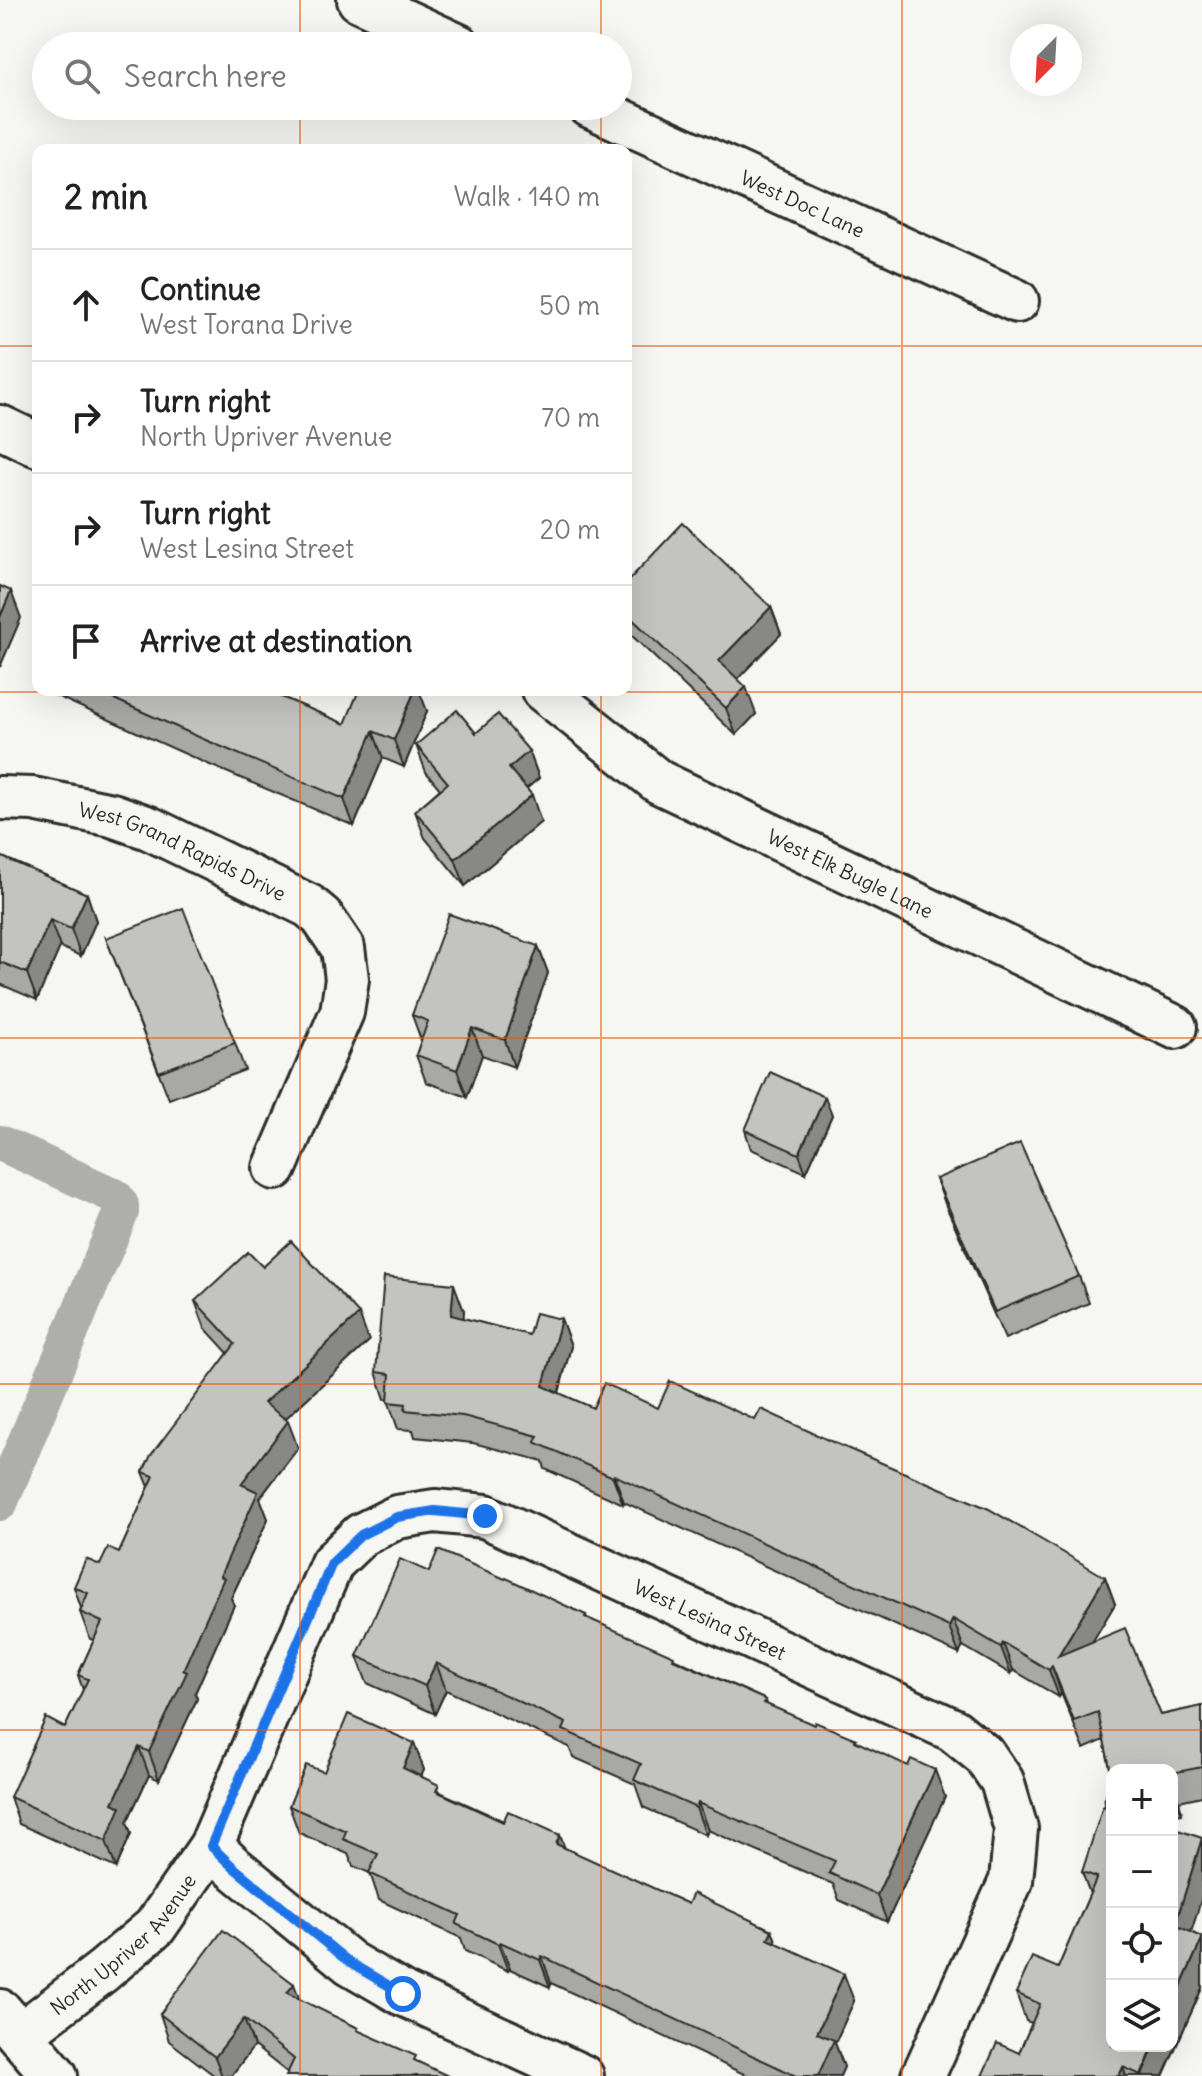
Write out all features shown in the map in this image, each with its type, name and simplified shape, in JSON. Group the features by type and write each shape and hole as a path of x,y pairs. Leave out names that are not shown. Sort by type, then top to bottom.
{"street":[{"path":"359,0 429,32"},
{"name":"West Doc Lane","path":"621,120 1017,301"},
{"path":"0,427 32,442"},
{"name":"West Elk Bugle Lane","path":"551,696 659,782 1175,1027"},
{"name":"West Grand Rapids Drive","path":"0,798 33,799 112,815 149,828 309,906 322,917 343,948 347,979 342,1012 275,1168"},
{"name":"West Lesina Street","path":"397,1517 435,1511 485,1516 953,1730 985,1756 1002,1781 1016,1829 1011,1881 923,2076"},
{"name":"North Upriver Avenue","path":"10,2024 103,1971 155,1927 211,1846 332,1563 361,1535 397,1517"},
{"path":"211,1846 350,1963 403,1994 582,2076"},
{"path":"10,2024 55,2076"}],"building":[{"path":"683,523 771,607 719,661 746,687 726,708 632,619 632,577"},
{"path":"0,586 11,591 0,617"},
{"path":"107,696 279,696 345,724 357,696 412,696 394,740 373,731 344,799"},
{"path":"457,710 476,733 498,714 529,751 509,768 532,795 455,859 415,811 448,783 416,745"},
{"path":"0,856 87,894 71,929 50,920 27,973 0,962"},
{"path":"183,908 235,1043 159,1072 106,938"},
{"path":"449,914 538,946 505,1040 472,1028 457,1070 416,1055 428,1021 412,1015"},
{"path":"770,1072 825,1097 799,1154 745,1130"},
{"path":"1020,1143 1079,1276 995,1312 936,1179"},
{"path":"291,1241 359,1314 264,1403 288,1421 241,1484 258,1492 220,1576 224,1578 183,1670 187,1672 149,1752 139,1747 113,1803 121,1807 106,1841 10,1797 46,1718 65,1728 88,1679 78,1675 102,1622 80,1612 88,1593 74,1587 86,1559 100,1565 108,1548 119,1553 154,1476 143,1472 151,1455 235,1344 195,1301 248,1252 263,1267"},
{"path":"384,1277 454,1284 451,1315 529,1335 535,1313 561,1319 543,1386 593,1408 604,1383 658,1408 670,1381 755,1420 761,1409 989,1509 1105,1577 1058,1656 1125,1628 1161,1715 1202,1706 1202,1767 1178,1772 1178,1764 1109,1764 1098,1712 1074,1721 1052,1666 1049,1670 953,1619 949,1627 613,1477 535,1442 538,1436 463,1416 405,1410 406,1404 388,1402 390,1374 376,1372"},
{"path":"438,1550 674,1656 673,1659 766,1700 764,1703 856,1739 908,1766 911,1759 935,1770 877,1895 829,1873 835,1861 698,1803 696,1808 634,1780 641,1764 563,1730 566,1723 436,1663 425,1686 357,1656 400,1559 429,1572"},
{"path":"348,1714 414,1743 403,1768 439,1785 436,1791 503,1822 508,1811 560,1835 556,1844 688,1904 693,1893 772,1930 768,1939 844,1974 817,2033 834,2040 818,2076 796,2076 542,1956 540,1960 500,1942 498,1944 456,1924 460,1915 369,1873 378,1854 343,1839 346,1831 289,1806 306,1765 324,1772"},
{"path":"1103,1806 1106,1807 1106,2052 1151,2052 1141,2075 1123,2067 1119,2076 982,2076 997,2043 1019,2053 1040,2004 1016,1993 1032,1957 1058,1968 1097,1877 1082,1872"},
{"path":"1178,1830 1202,1838 1178,1915"},
{"path":"1178,1926 1202,1939 1178,1993"},
{"path":"223,1930 294,1984 287,1993 357,2030 416,2056 414,2060 448,2076 286,2076 294,2059 244,2019 215,2057 160,2014"}],"waterway":[{"path":"0,1143 115,1196 121,1205 121,1212 0,1503"}],"route":[{"path":"403,1994 350,1963 211,1846 332,1563 361,1535 397,1517 435,1511 485,1516"}]}
